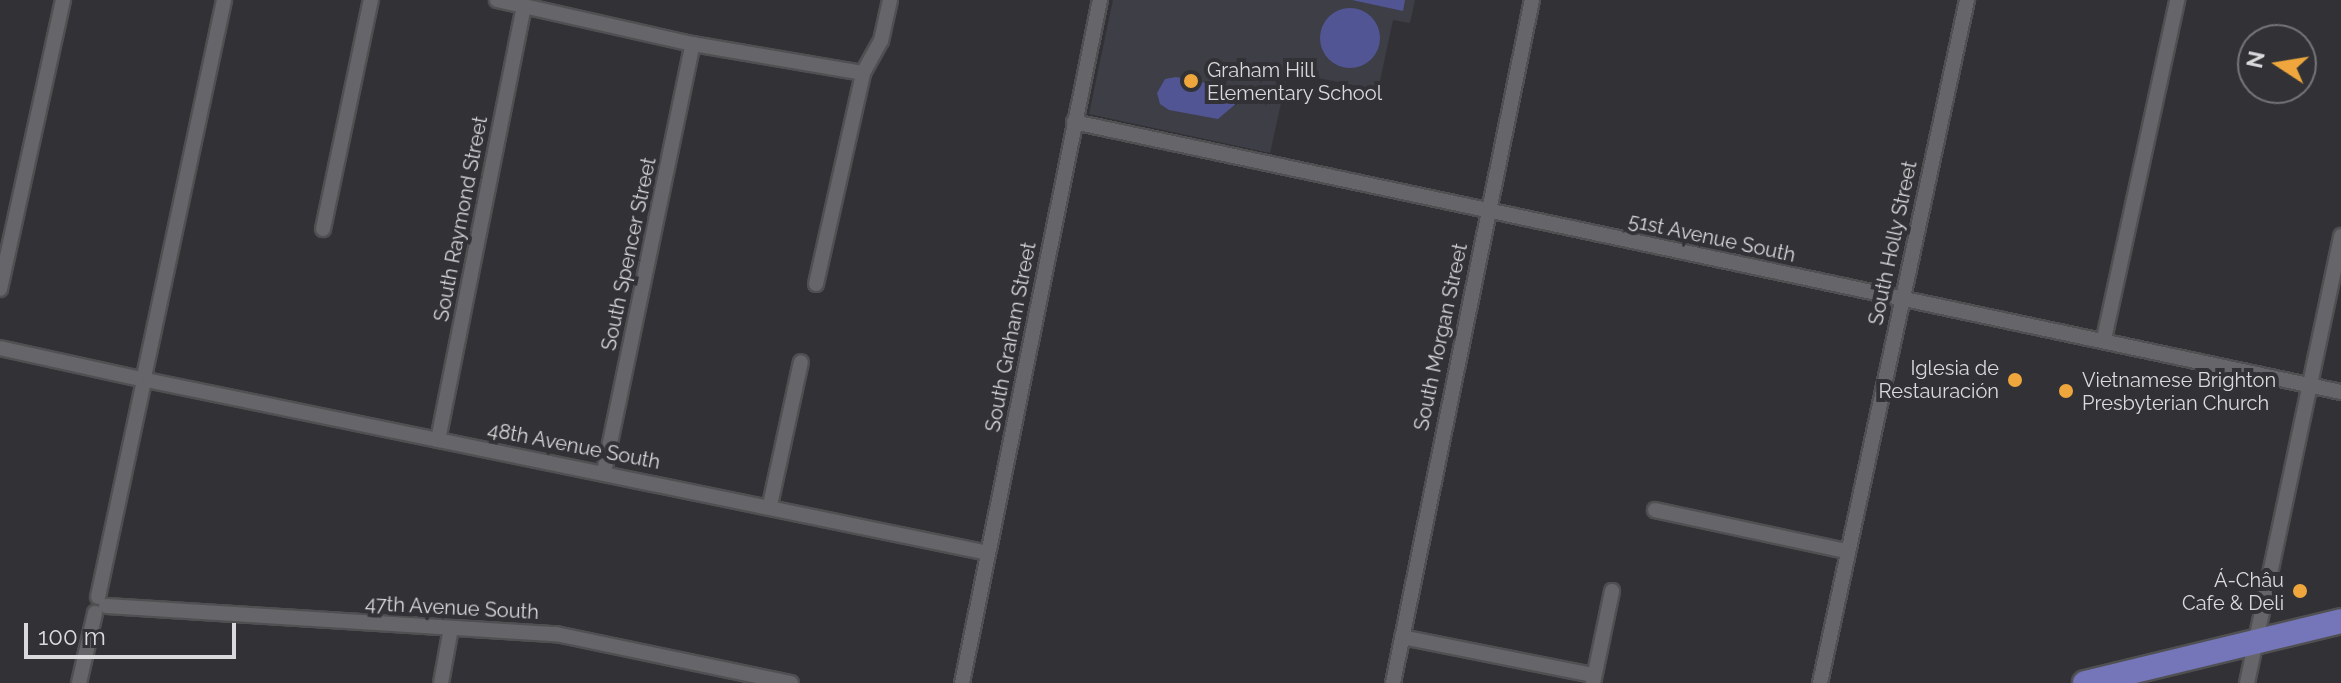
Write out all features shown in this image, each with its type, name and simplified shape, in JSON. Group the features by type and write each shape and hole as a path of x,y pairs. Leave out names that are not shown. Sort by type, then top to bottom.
{"main road":[{"path":"2085,683 2341,621"}],"street":[{"path":"0,289 63,0"},
{"path":"79,683 100,605 224,0"},
{"path":"323,229 371,0"},
{"path":"497,0 693,44 863,73"},
{"path":"816,284 863,73 881,41 890,0"},
{"name":"South Graham Street","path":"962,683 1100,0"},
{"name":"South Morgan Street","path":"1393,683 1532,0"},
{"name":"South Holly Street","path":"1820,683 1900,299 1967,0"},
{"path":"2104,339 2177,0"},
{"name":"South Raymond Street","path":"438,440 524,6"},
{"name":"South Spencer Street","path":"604,472 693,44"},
{"name":"51st Avenue South","path":"1074,122 1900,299 2104,339 2341,392"},
{"path":"2247,683 2341,236"},
{"name":"48th Avenue South","path":"0,348 438,440 770,505 988,553"},
{"path":"770,505 801,362"},
{"path":"1655,510 1847,551"},
{"path":"1402,637 1593,679 1612,591"},
{"name":"47th Avenue South","path":"100,605 556,634 791,683"},
{"path":"441,683 451,628"}],"shaded area":[{"name":"Graham Hill Elementary School","path":"1113,0 1415,0 1410,23 1393,20 1378,90 1288,72 1270,153 1089,114"},
{"path":"1352,0 1405,0 1403,11"},
{"path":"1350,8 1361,10 1371,17 1378,27 1378,49 1371,59 1361,66 1350,68 1339,66 1329,59 1322,49 1320,38 1322,27 1329,17 1339,10"},
{"path":"1176,77 1246,91 1245,96 1218,119 1169,110 1160,104 1157,93 1165,79"}],"place":[{"name":"Graham Hill Elementary School","path":"1191,81"},
{"name":"Iglesia de Restauración","path":"2015,380"},
{"name":"Vietnamese Brighton Presbyterian Church","path":"2066,391"},
{"name":"Á-Châu Cafe & Deli","path":"2300,591"}]}
